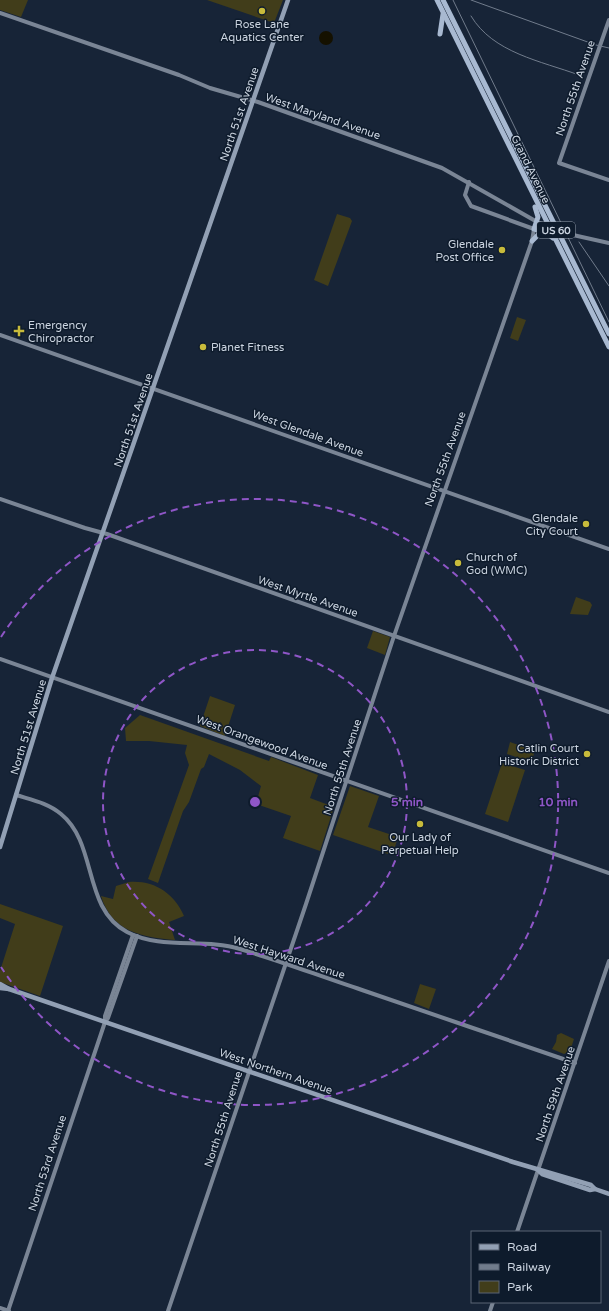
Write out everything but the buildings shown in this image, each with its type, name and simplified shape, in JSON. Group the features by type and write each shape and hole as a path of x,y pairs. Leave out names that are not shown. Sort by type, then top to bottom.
{"highway":[{"path":"437,0 443,11 445,21 440,34 445,28 453,32"},
{"name":"Grand Avenue","path":"444,0 501,119 609,334"},
{"path":"445,21 452,22 456,31 460,33"},
{"name":"Grand Avenue","path":"445,21 453,32 609,347"},
{"path":"489,105 493,107 498,117 501,119"},
{"path":"519,166 538,214 534,229 545,232 556,242"},
{"path":"532,241 538,235 545,232"}],"main road":[{"name":"North 51st Avenue","path":"0,847 52,678 288,0"},
{"name":"West Northern Avenue","path":"0,984 9,989 538,1170 591,1185 595,1189 609,1194"},
{"name":"West Northern Avenue","path":"0,988 9,989"}],"street":[{"name":"West Maryland Avenue","path":"0,13 179,75 210,88 442,168 469,182 530,219 573,235 609,243"},
{"name":"North 55th Avenue","path":"609,20 559,163 609,180"},
{"path":"469,182 465,191 465,198 471,206 534,229"},
{"name":"North 55th Avenue","path":"168,1311 248,1071 286,964 394,636 532,241 534,229"},
{"name":"West Glendale Avenue","path":"0,335 609,549"},
{"name":"West Myrtle Avenue","path":"0,499 102,533 609,712"},
{"name":"West Orangewood Avenue","path":"0,659 346,782 609,873"},
{"name":"West Hayward Avenue","path":"16,795 52,807 69,821 80,837 101,905 113,922 122,929 135,935 157,940 234,947 575,1063"},
{"name":"North 53rd Avenue","path":"8,1311 135,935"},
{"name":"North 59th Avenue","path":"517,1231 609,961"},
{"path":"0,1308 8,1311"}],"green space":[{"path":"0,0 28,0 21,17 0,10"},
{"name":"Rose Lane Aquatics Center","path":"207,0 283,0 274,23"},
{"path":"337,214 350,218 352,221 328,286 314,280"},
{"path":"517,317 526,320 518,341 510,338"},
{"path":"576,597 590,602 592,605 588,615 570,614"},
{"path":"373,631 390,637 385,655 367,648"},
{"path":"210,696 235,705 225,736 200,726"},
{"path":"140,715 269,761 271,757 318,775 310,798 334,807 320,851 283,838 291,816 256,804 261,786 240,770 209,754 204,767 201,769 189,802 183,811 158,883 148,879 189,765 185,753 187,745 149,741 126,741 125,728"},
{"path":"510,742 535,751 531,762 507,754"},
{"path":"502,763 525,770 508,822 485,814"},
{"path":"350,786 379,796 368,827 398,837 395,847 391,846 388,854 333,835"},
{"path":"129,882 147,883 155,886 175,901 184,916 169,922 175,940 140,934 121,925 113,918 106,908 101,896 113,899 116,886"},
{"path":"0,904 63,926 40,996 0,982 0,971 15,924 0,918"},
{"path":"420,984 436,989 429,1009 414,1003"},
{"path":"561,1033 574,1039 570,1051 564,1054 552,1049 556,1042 557,1035"}],"shaded area":[{"path":"323,31 329,31 333,35 333,41 329,45 323,45 319,41 319,35"}],"railway":[{"path":"453,0 609,322"},
{"path":"471,0 596,45 609,48"},
{"path":"471,16 480,29 505,47 534,60 579,75"},
{"path":"579,242 609,286"}],"place":[{"name":"Rose Lane Aquatics Center","path":"262,11"},
{"name":"Glendale Post Office","path":"502,250"},
{"name":"Emergency Chiropractor","path":"19,331"},
{"name":"Planet Fitness","path":"203,347"},
{"name":"Glendale City Court","path":"586,524"},
{"name":"Church of God (WMC)","path":"458,563"},
{"name":"Catlin Court Historic District","path":"587,754"},
{"name":"Our Lady of Perpetual Help","path":"420,824"}]}
